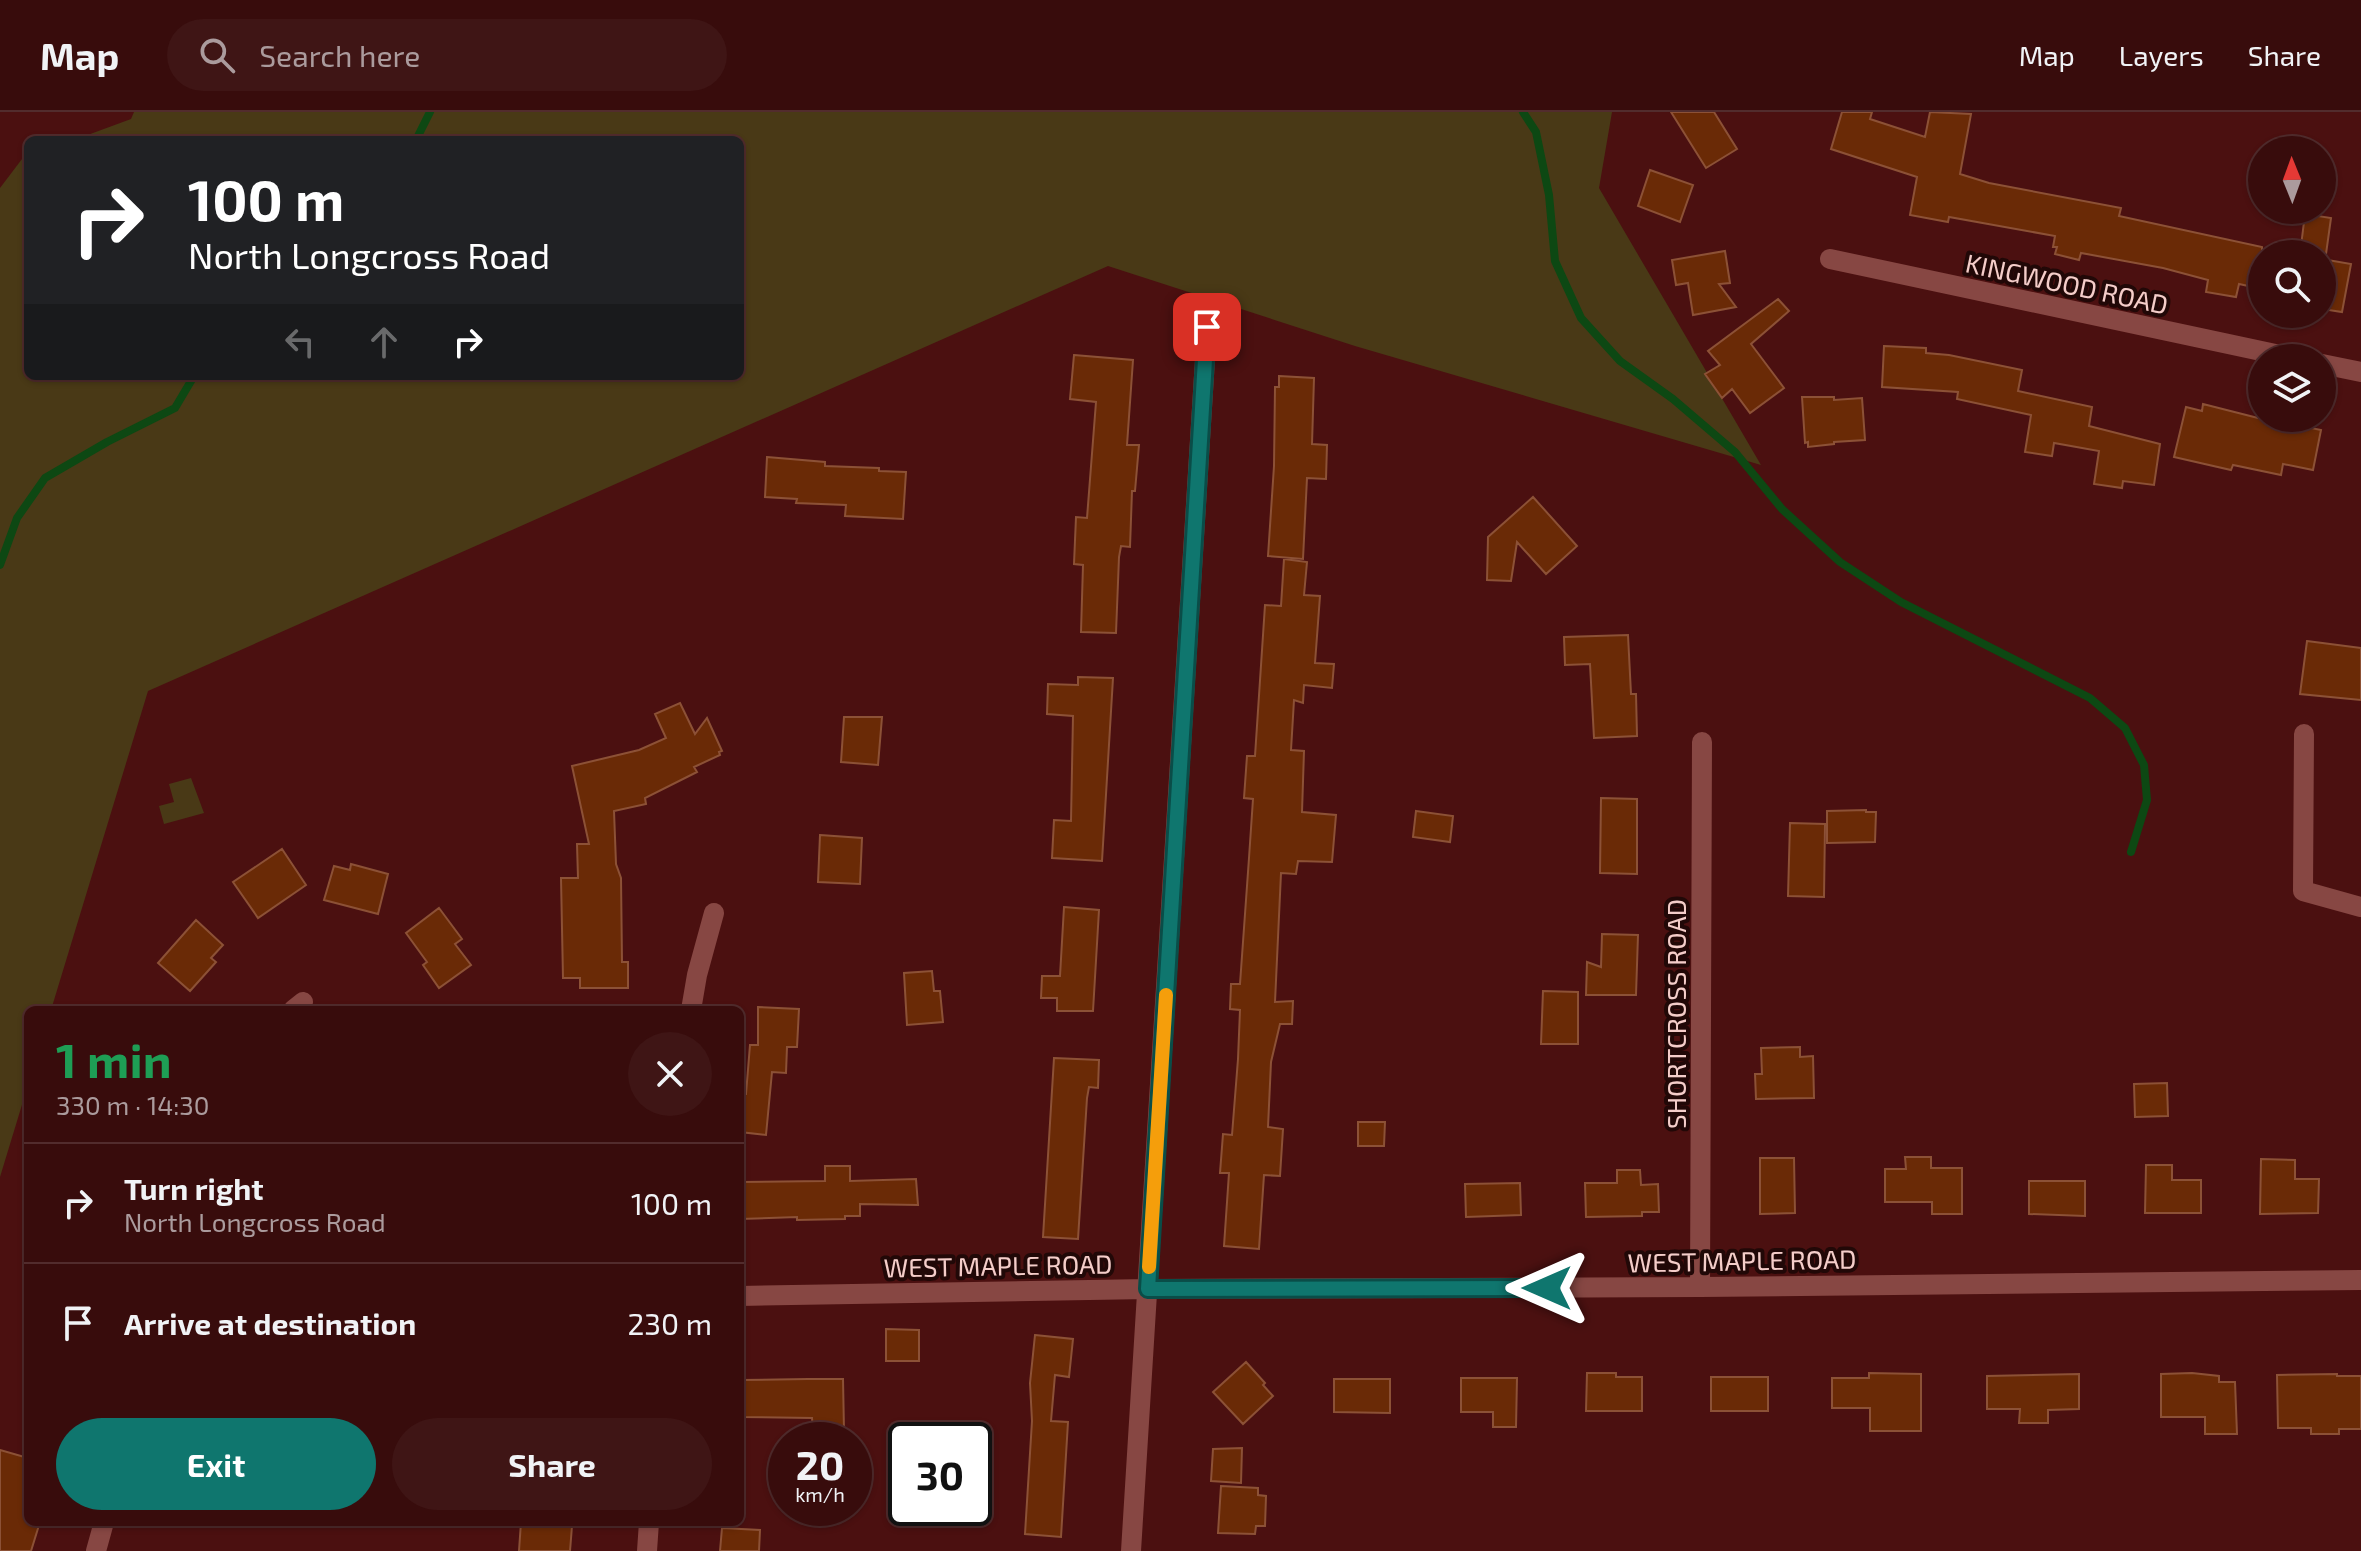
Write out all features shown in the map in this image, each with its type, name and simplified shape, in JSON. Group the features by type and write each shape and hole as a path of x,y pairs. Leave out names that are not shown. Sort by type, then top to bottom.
{"street":[{"name":"KINGWOOD ROAD","path":"1830,259 2248,348"},
{"path":"1131,1551 1207,327"},
{"path":"2336,367 2361,372"},
{"path":"2304,734 2303,891 2361,907"},
{"name":"SHORTCROSS ROAD","path":"1700,1287 1702,742"},
{"path":"692,1006 714,913"},
{"name":"WEST MAPLE ROAD","path":"744,1296 1148,1289 2361,1280"},
{"path":"96,1551 103,1526"},
{"path":"647,1551 649,1526"}],"shaded area":[{"path":"134,112 1612,112 1599,188 1761,465 1355,346 1108,266 148,691 52,1006 24,1006 24,1098 0,1177 0,188 22,159 24,380 744,380 744,136 85,136 131,119"},
{"path":"191,778 204,813 164,824 159,806 174,802 169,784"}],"building":[{"path":"1671,112 1714,112 1737,149 1706,168"},
{"path":"1842,112 1872,112 1870,119 1925,137 1930,112 1971,114 1960,174 1989,183 2121,208 2119,216 2248,244 2248,286 2239,284 2236,297 2206,292 2208,280 2163,268 2081,253 2079,260 2055,254 2055,236 1949,217 1948,222 1910,215 1917,177 1831,149"},
{"path":"1650,170 1693,185 1680,222 1638,206"},
{"path":"2304,224 2330,224 2328,240 2302,240"},
{"path":"1725,251 1730,283 1719,284 1736,307 1693,315 1688,283 1676,285 1672,260"},
{"path":"2336,261 2351,264 2342,312 2336,311"},
{"path":"1778,299 1789,311 1751,344 1784,388 1750,413 1732,389 1722,398 1705,374 1720,365 1708,351"},
{"path":"1884,346 1926,348 1926,353 2022,370 2018,391 2092,407 2089,426 2160,444 2154,485 2123,481 2122,488 2094,484 2099,451 2054,443 2052,456 2025,452 2031,415 1957,399 1958,392 1882,387"},
{"path":"1074,355 1133,360 1127,445 1139,445 1135,491 1132,491 1130,547 1121,546 1119,557 1116,633 1081,632 1083,565 1074,564 1076,517 1087,518 1096,402 1070,399"},
{"path":"1279,376 1314,378 1312,444 1327,445 1326,479 1307,478 1303,559 1268,556 1275,387 1279,387"},
{"path":"1802,397 1834,397 1834,400 1862,398 1865,440 1808,447 1808,442 1805,443"},
{"path":"2203,404 2248,415 2248,432 2321,432 2313,470 2283,464 2281,475 2233,465 2231,470 2174,457 2186,407 2202,411"},
{"path":"767,457 825,462 825,466 906,472 903,519 845,516 846,505 796,503 797,499 765,497"},
{"path":"1533,497 1577,546 1546,574 1517,542 1511,581 1487,580 1488,537"},
{"path":"1284,559 1307,562 1304,595 1320,596 1315,663 1334,664 1332,688 1304,685 1303,703 1294,700 1291,750 1304,751 1302,812 1336,815 1332,862 1298,861 1296,874 1281,873 1275,1002 1293,1001 1292,1024 1280,1024 1271,1062 1268,1127 1283,1129 1280,1176 1264,1175 1259,1249 1224,1246 1229,1173 1220,1173 1223,1134 1232,1135 1238,1059 1240,1010 1230,1009 1231,984 1240,984 1253,799 1244,798 1247,756 1255,756 1265,605 1281,606"},
{"path":"1628,635 1631,694 1636,694 1637,736 1594,738 1590,664 1565,665 1564,637"},
{"path":"2307,641 2361,648 2361,700 2300,694"},
{"path":"1078,677 1113,678 1102,861 1052,858 1054,820 1071,821 1073,716 1047,714 1048,684 1078,685"},
{"path":"680,703 695,734 707,718 722,751 720,755 694,767 697,772 645,798 646,804 614,811 616,864 621,878 622,962 628,962 628,988 580,988 580,978 563,978 561,878 578,878 577,844 589,844 572,766 639,750 666,738 655,714"},
{"path":"844,717 882,717 878,765 841,762"},
{"path":"1601,798 1637,799 1637,874 1600,873"},
{"path":"1416,811 1453,816 1450,842 1413,837"},
{"path":"1827,811 1876,812 1875,842 1827,843"},
{"path":"1790,823 1825,824 1824,897 1788,896"},
{"path":"820,835 862,838 860,884 818,882"},
{"path":"282,849 306,885 258,918 233,882"},
{"path":"351,864 388,874 378,914 324,900 334,866 350,870"},
{"path":"1064,907 1099,910 1093,1011 1057,1011 1057,998 1041,998 1042,976 1060,976"},
{"path":"439,908 462,939 455,944 471,965 439,988 423,965 427,962 406,933"},
{"path":"196,920 223,945 211,958 216,962 190,991 158,963"},
{"path":"1602,934 1638,935 1636,995 1586,995 1587,962 1601,967"},
{"path":"932,971 934,991 940,991 943,1022 907,1025 904,973"},
{"path":"1543,991 1578,992 1578,1044 1541,1044"},
{"path":"758,1007 799,1009 797,1047 787,1047 786,1073 772,1072 766,1135 744,1132 744,1094 750,1045 758,1045"},
{"path":"1800,1047 1800,1057 1813,1056 1814,1098 1756,1099 1755,1074 1762,1074 1761,1048"},
{"path":"1054,1058 1099,1060 1098,1088 1089,1087 1087,1098 1078,1239 1043,1237"},
{"path":"2167,1083 2168,1116 2135,1117 2134,1084"},
{"path":"1358,1122 1385,1122 1384,1146 1358,1146"},
{"path":"1905,1157 1931,1157 1931,1168 1962,1168 1962,1214 1932,1214 1932,1202 1885,1202 1885,1169 1906,1169"},
{"path":"1760,1158 1794,1158 1795,1213 1760,1214"},
{"path":"2261,1159 2295,1160 2295,1179 2319,1179 2318,1213 2260,1214"},
{"path":"2146,1165 2172,1165 2172,1180 2201,1180 2201,1213 2145,1213"},
{"path":"825,1166 850,1166 850,1181 916,1179 918,1205 860,1204 860,1216 845,1216 845,1219 744,1219 744,1182 825,1181"},
{"path":"1617,1170 1640,1170 1641,1185 1658,1184 1659,1212 1642,1212 1642,1216 1586,1217 1585,1183 1617,1183"},
{"path":"2029,1181 2085,1181 2085,1216 2029,1214"},
{"path":"1520,1183 1521,1215 1466,1217 1465,1184"},
{"path":"886,1329 919,1330 919,1361 886,1361"},
{"path":"1035,1335 1073,1339 1069,1377 1055,1375 1051,1421 1068,1422 1061,1537 1025,1534 1032,1421 1030,1383"},
{"path":"1246,1362 1273,1396 1243,1424 1213,1392"},
{"path":"1587,1373 1642,1377 1642,1411 1586,1411"},
{"path":"1869,1373 1921,1374 1921,1431 1870,1431 1870,1408 1832,1408 1832,1378 1869,1378"},
{"path":"2079,1374 2079,1409 2048,1410 2048,1423 2019,1423 2020,1409 1987,1409 1987,1376"},
{"path":"2161,1374 2219,1376 2219,1382 2235,1382 2237,1434 2205,1434 2205,1417 2161,1417"},
{"path":"2277,1375 2361,1376 2361,1429 2339,1429 2339,1434 2311,1434 2311,1428 2278,1428"},
{"path":"1711,1377 1768,1377 1768,1411 1711,1411"},
{"path":"1461,1378 1517,1378 1516,1427 1493,1427 1493,1412 1461,1412"},
{"path":"843,1379 844,1422 812,1422 812,1418 744,1417 744,1380"},
{"path":"1334,1379 1390,1379 1390,1413 1334,1412"},
{"path":"1242,1448 1241,1483 1211,1481 1213,1449"},
{"path":"0,1450 24,1457 24,1526 39,1526 31,1551 0,1551"},
{"path":"1221,1486 1258,1488 1258,1495 1266,1496 1265,1526 1256,1526 1255,1534 1218,1533"},
{"path":"521,1526 572,1526 570,1551 519,1551"},
{"path":"722,1528 760,1530 759,1551 720,1551"}],"waterway":[{"path":"418,136 430,112"},
{"path":"1523,112 1536,132 1549,195 1555,261 1581,318 1620,361 1673,399 1735,452 1782,509 1840,562 1901,602 2090,698 2125,728 2144,765 2147,800 2131,852"},
{"path":"0,565 17,518 45,478 175,408 192,380"}],"slow traffic":[{"path":"1149,1267 1166,995"}],"route":[{"path":"1207,327 1148,1289 1547,1288"}]}
